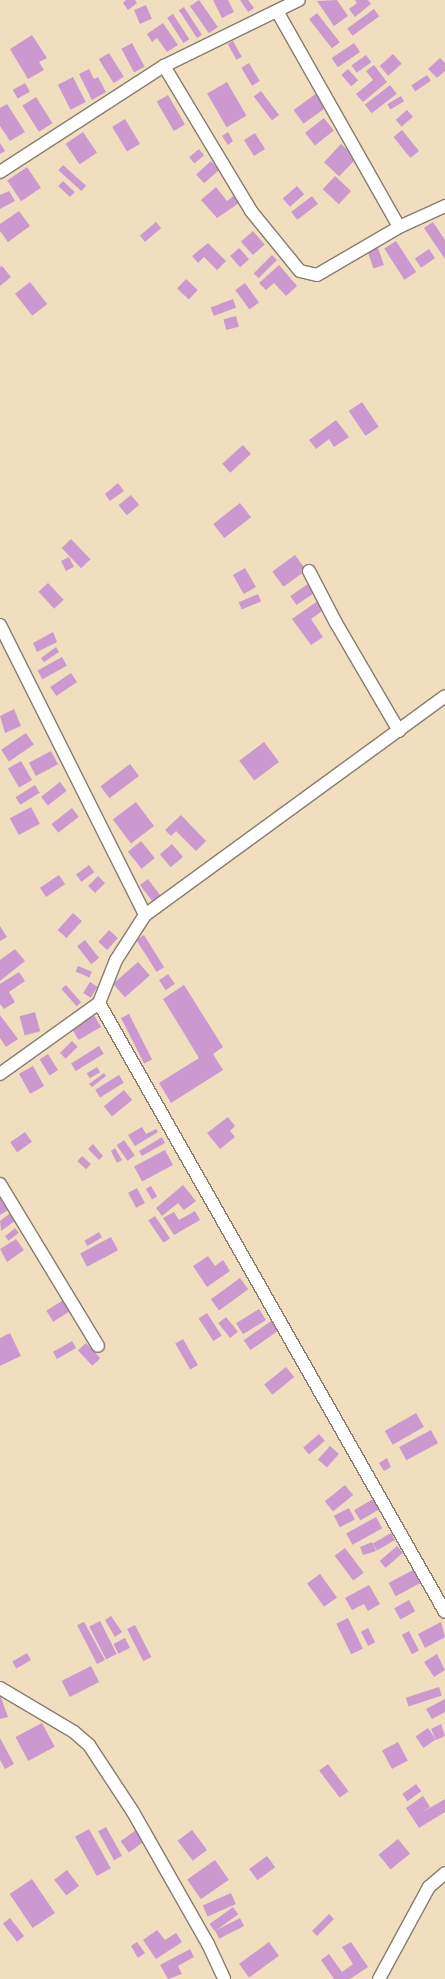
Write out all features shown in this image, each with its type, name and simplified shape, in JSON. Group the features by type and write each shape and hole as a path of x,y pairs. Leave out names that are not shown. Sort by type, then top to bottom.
{"street":[{"path":"0,172 164,66 299,0"},
{"path":"277,11 398,227"},
{"path":"164,66 251,210 300,272 317,275 398,227 445,206"},
{"path":"309,571 349,648 400,731"},
{"path":"0,625 145,915"},
{"path":"0,1074 99,1003 116,960 145,915 400,731 445,696"},
{"path":"99,1003 445,1612"},
{"path":"0,1184 98,1346"},
{"path":"0,1688 74,1732 89,1745 133,1812 208,1944 224,1979"},
{"path":"379,1979 429,1887 445,1873"}],"building":[{"path":"126,0 135,0 137,3 128,10 123,3"},
{"path":"199,0 218,27 209,33 190,6"},
{"path":"213,0 228,0 234,12 222,18"},
{"path":"240,0 248,0 254,8 248,12"},
{"path":"337,0 348,16 334,26 317,1"},
{"path":"355,0 368,0 371,4 355,17 349,9 357,3"},
{"path":"146,5 152,19 140,24 134,10"},
{"path":"184,7 202,35 197,38 179,10"},
{"path":"374,9 379,16 353,36 347,28"},
{"path":"317,13 340,42 332,48 309,19"},
{"path":"173,14 189,39 183,43 167,18"},
{"path":"163,23 178,45 167,52 157,38 152,42 147,34"},
{"path":"32,35 47,58 39,62 44,70 28,79 10,49"},
{"path":"233,41 242,57 236,60 228,44"},
{"path":"132,43 145,67 134,72 121,49"},
{"path":"354,43 360,52 338,67 332,58"},
{"path":"109,53 124,77 114,83 99,59"},
{"path":"393,54 402,64 388,76 380,66"},
{"path":"366,55 371,62 357,73 351,66"},
{"path":"440,58 445,63 445,71 437,78 428,69"},
{"path":"249,63 260,81 252,86 241,68"},
{"path":"374,65 387,82 363,102 356,94 373,80 366,71"},
{"path":"89,69 94,79 98,77 106,92 92,100 79,74"},
{"path":"348,69 358,80 351,86 341,75"},
{"path":"427,75 431,81 415,91 411,86"},
{"path":"73,77 86,102 71,110 58,85"},
{"path":"227,82 246,116 227,127 207,94"},
{"path":"25,83 30,92 18,99 13,90"},
{"path":"390,85 397,94 372,113 365,105"},
{"path":"261,91 279,115 272,120 254,96"},
{"path":"317,93 327,107 304,124 294,110"},
{"path":"168,95 185,124 174,131 157,102"},
{"path":"401,96 404,101 390,109 387,104"},
{"path":"36,97 52,123 39,132 22,105"},
{"path":"7,104 25,132 10,141 0,126 0,108"},
{"path":"407,110 413,117 402,127 396,120"},
{"path":"324,118 334,131 315,145 305,133"},
{"path":"125,119 140,144 127,152 112,127"},
{"path":"402,130 419,151 410,158 393,137"},
{"path":"83,132 97,153 80,164 66,144"},
{"path":"228,132 233,141 228,145 222,136"},
{"path":"255,133 265,149 254,156 244,140"},
{"path":"0,143 5,151 0,154"},
{"path":"341,144 356,158 339,177 324,162"},
{"path":"199,149 204,155 194,163 189,157"},
{"path":"211,161 219,170 204,183 196,174"},
{"path":"63,165 86,186 81,191 58,170"},
{"path":"27,167 41,188 21,201 7,180"},
{"path":"335,176 351,191 339,204 323,189"},
{"path":"63,181 75,192 70,197 58,186"},
{"path":"297,186 304,194 290,207 283,198"},
{"path":"216,187 227,201 236,194 242,201 217,218 201,200"},
{"path":"9,191 15,201 0,209 0,195"},
{"path":"312,196 318,204 297,220 291,212"},
{"path":"19,211 30,226 8,242 0,231 0,224"},
{"path":"156,222 161,228 145,242 140,235"},
{"path":"433,222 445,240 445,259 424,228"},
{"path":"253,231 265,245 253,255 241,241"},
{"path":"396,241 416,272 404,280 384,249"},
{"path":"208,243 226,261 217,270 204,257 198,263 192,256"},
{"path":"239,248 249,259 240,267 230,256"},
{"path":"378,248 384,265 373,269 368,252"},
{"path":"429,249 435,258 421,268 415,259"},
{"path":"272,255 277,260 259,278 254,273"},
{"path":"279,265 297,286 286,296 274,283 266,290 259,283"},
{"path":"2,266 11,277 0,286 0,267"},
{"path":"186,279 198,290 189,299 177,289"},
{"path":"30,282 47,304 32,316 15,294"},
{"path":"245,283 259,302 249,309 235,290"},
{"path":"233,299 236,307 214,316 211,308"},
{"path":"236,316 239,327 226,330 223,319"},
{"path":"362,402 379,427 366,436 349,411"},
{"path":"336,420 349,437 334,447 329,439 316,449 309,440"},
{"path":"243,445 251,454 230,473 222,464"},
{"path":"118,483 124,491 110,501 105,494"},
{"path":"131,495 139,505 127,515 119,505"},
{"path":"240,503 251,517 224,538 213,524"},
{"path":"71,539 90,559 81,568 62,548"},
{"path":"295,555 306,570 284,587 272,571"},
{"path":"69,557 74,567 66,571 61,561"},
{"path":"245,568 256,587 244,594 233,575"},
{"path":"311,582 317,591 296,605 290,596"},
{"path":"48,583 64,600 54,609 38,592"},
{"path":"258,594 261,601 242,610 239,602"},
{"path":"319,600 325,609 311,619 323,637 311,645 292,619"},
{"path":"53,632 57,642 37,652 33,643"},
{"path":"56,647 59,652 44,662 41,658"},
{"path":"62,657 67,666 42,679 38,671"},
{"path":"71,673 77,682 56,696 50,687"},
{"path":"14,709 21,726 5,733 0,716"},
{"path":"26,733 34,745 9,761 1,750"},
{"path":"264,742 279,762 254,781 239,761"},
{"path":"51,751 58,764 36,776 29,763"},
{"path":"21,761 32,780 19,788 8,769"},
{"path":"130,764 139,776 109,798 100,786"},
{"path":"60,782 67,791 48,805 41,797"},
{"path":"35,785 40,793 20,805 15,797"},
{"path":"136,802 154,826 131,843 113,819"},
{"path":"31,807 40,824 19,835 10,818"},
{"path":"72,808 79,817 58,833 52,824"},
{"path":"181,815 206,841 196,851 176,831 171,836 165,830"},
{"path":"141,841 155,858 142,869 128,852"},
{"path":"172,844 183,857 171,867 160,854"},
{"path":"89,865 94,872 81,882 76,874"},
{"path":"59,875 65,884 46,897 40,888"},
{"path":"98,876 105,883 95,893 88,886"},
{"path":"148,879 161,896 153,902 140,885"},
{"path":"73,913 82,921 67,938 58,930"},
{"path":"0,926 7,937 0,941"},
{"path":"109,930 118,938 107,950 98,942"},
{"path":"144,935 164,967 157,972 136,940"},
{"path":"85,940 99,958 91,964 77,946"},
{"path":"15,949 25,961 0,981 0,960"},
{"path":"138,962 150,976 125,997 113,984"},
{"path":"78,966 92,972 89,977 76,972"},
{"path":"19,972 25,981 9,992 15,1002 4,1009 0,1004 0,984"},
{"path":"168,974 175,984 166,990 159,980"},
{"path":"90,982 98,987 91,998 83,993"},
{"path":"66,985 81,1002 77,1006 61,989"},
{"path":"184,985 223,1047 213,1054 223,1070 171,1103 159,1083 199,1058 163,999"},
{"path":"35,1012 40,1031 25,1035 20,1016"},
{"path":"129,1014 152,1059 144,1064 121,1018"},
{"path":"0,1015 18,1039 6,1047 0,1038"},
{"path":"94,1015 101,1027 78,1040 71,1028"},
{"path":"72,1041 78,1047 66,1059 60,1053"},
{"path":"99,1046 104,1054 76,1071 71,1063"},
{"path":"48,1054 58,1070 50,1075 40,1059"},
{"path":"33,1066 44,1086 30,1094 19,1074"},
{"path":"97,1067 100,1072 90,1078 87,1073"},
{"path":"104,1073 106,1076 92,1087 89,1084"},
{"path":"119,1075 124,1083 100,1097 95,1090"},
{"path":"124,1090 132,1100 112,1116 104,1106"},
{"path":"228,1117 235,1126 230,1131 235,1137 220,1149 207,1133"},
{"path":"142,1127 146,1134 156,1129 158,1132 135,1146 128,1135"},
{"path":"25,1132 32,1142 17,1152 10,1142"},
{"path":"162,1137 165,1143 142,1156 139,1151"},
{"path":"124,1140 135,1156 128,1161 117,1145"},
{"path":"93,1144 103,1156 99,1160 88,1149"},
{"path":"115,1148 122,1160 117,1163 111,1151"},
{"path":"165,1150 173,1165 142,1181 134,1166"},
{"path":"82,1156 91,1164 86,1169 77,1161"},
{"path":"183,1185 196,1201 184,1210 178,1203 162,1216 156,1208"},
{"path":"151,1186 157,1196 152,1199 146,1189"},
{"path":"137,1188 145,1203 136,1208 128,1193"},
{"path":"0,1197 8,1210 0,1215"},
{"path":"13,1211 19,1218 1,1231 0,1221"},
{"path":"195,1211 200,1220 174,1235 163,1218 174,1212 179,1220"},
{"path":"155,1216 170,1238 163,1243 148,1220"},
{"path":"15,1228 19,1233 9,1241 5,1236"},
{"path":"99,1232 102,1237 88,1246 84,1241"},
{"path":"111,1237 118,1250 87,1267 80,1253"},
{"path":"16,1239 24,1250 7,1262 0,1249"},
{"path":"208,1256 215,1266 223,1260 230,1271 207,1287 193,1266"},
{"path":"240,1278 248,1289 219,1310 211,1299"},
{"path":"65,1299 72,1310 53,1322 46,1311"},
{"path":"259,1309 266,1320 243,1334 236,1323"},
{"path":"207,1313 222,1336 213,1341 199,1318"},
{"path":"226,1317 238,1332 230,1338 218,1323"},
{"path":"274,1319 281,1329 251,1350 244,1340"},
{"path":"10,1333 21,1356 0,1366 0,1338"},
{"path":"183,1339 198,1365 190,1369 175,1344"},
{"path":"72,1341 76,1348 57,1359 53,1352"},
{"path":"86,1343 100,1358 92,1366 78,1351"},
{"path":"286,1367 294,1377 272,1395 264,1385"},
{"path":"416,1413 424,1427 393,1445 385,1431"},
{"path":"431,1430 438,1443 406,1460 399,1447"},
{"path":"319,1434 325,1441 309,1455 303,1448"},
{"path":"330,1446 339,1454 327,1467 318,1459"},
{"path":"387,1458 391,1467 384,1471 379,1463"},
{"path":"345,1485 353,1495 333,1511 325,1501"},
{"path":"373,1499 379,1509 360,1521 354,1510"},
{"path":"349,1508 355,1520 340,1527 334,1516"},
{"path":"376,1517 382,1528 353,1545 346,1533"},
{"path":"391,1533 395,1540 377,1550 373,1544"},
{"path":"372,1542 376,1551 363,1555 360,1547"},
{"path":"397,1546 403,1553 386,1568 380,1561"},
{"path":"345,1548 364,1573 353,1581 335,1556"},
{"path":"415,1569 422,1582 396,1596 389,1583"},
{"path":"320,1574 337,1597 324,1607 307,1583"},
{"path":"369,1585 380,1604 368,1611 364,1604 352,1610 345,1598"},
{"path":"409,1600 415,1611 400,1620 394,1608"},
{"path":"111,1616 122,1632 115,1637 105,1620"},
{"path":"348,1618 363,1649 351,1654 336,1624"},
{"path":"100,1621 117,1654 106,1659 89,1626"},
{"path":"84,1622 105,1660 97,1664 77,1625"},
{"path":"441,1622 445,1637 425,1648 418,1634"},
{"path":"135,1625 151,1657 143,1661 127,1629"},
{"path":"368,1628 375,1642 368,1646 361,1632"},
{"path":"409,1631 419,1651 412,1654 402,1635"},
{"path":"125,1638 130,1648 118,1654 113,1644"},
{"path":"27,1653 31,1660 16,1668 12,1662"},
{"path":"437,1654 445,1670 434,1677 424,1662"},
{"path":"91,1666 99,1682 70,1697 62,1681"},
{"path":"439,1687 442,1696 408,1706 406,1698"},
{"path":"0,1695 8,1717 0,1719"},
{"path":"445,1699 445,1712 432,1719 426,1709"},
{"path":"42,1723 55,1747 28,1761 16,1737"},
{"path":"441,1724 445,1736 436,1740 431,1729"},
{"path":"428,1728 436,1740 423,1748 416,1736"},
{"path":"0,1738 14,1764 5,1769 0,1760"},
{"path":"398,1742 408,1761 392,1769 382,1750"},
{"path":"328,1764 348,1791 340,1798 319,1771"},
{"path":"416,1784 421,1791 408,1801 402,1794"},
{"path":"423,1796 430,1807 421,1813 445,1799 445,1812 419,1828 406,1808"},
{"path":"106,1827 122,1856 114,1860 98,1831"},
{"path":"89,1829 111,1868 97,1876 75,1837"},
{"path":"136,1830 144,1841 129,1852 121,1841"},
{"path":"192,1830 207,1850 193,1861 178,1841"},
{"path":"398,1839 410,1854 391,1869 379,1855"},
{"path":"267,1856 275,1867 257,1880 249,1869"},
{"path":"215,1860 229,1880 201,1899 187,1880"},
{"path":"67,1870 79,1886 66,1896 54,1880"},
{"path":"32,1879 55,1913 33,1928 10,1894"},
{"path":"231,1893 236,1904 208,1917 203,1906"},
{"path":"233,1907 238,1914 215,1931 210,1924"},
{"path":"329,1914 334,1919 317,1936 312,1931"},
{"path":"10,1918 24,1936 17,1942 3,1924"},
{"path":"240,1918 244,1926 219,1939 215,1931"},
{"path":"157,1930 165,1940 176,1933 182,1942 156,1959 143,1940"},
{"path":"137,1942 145,1953 138,1958 131,1946"},
{"path":"269,1942 279,1956 249,1978 239,1964"},
{"path":"351,1942 368,1967 350,1979 334,1979 321,1960 329,1954 342,1972 353,1964 342,1947"},
{"path":"190,1949 194,1957 178,1966 182,1974 168,1979 160,1965"}]}
